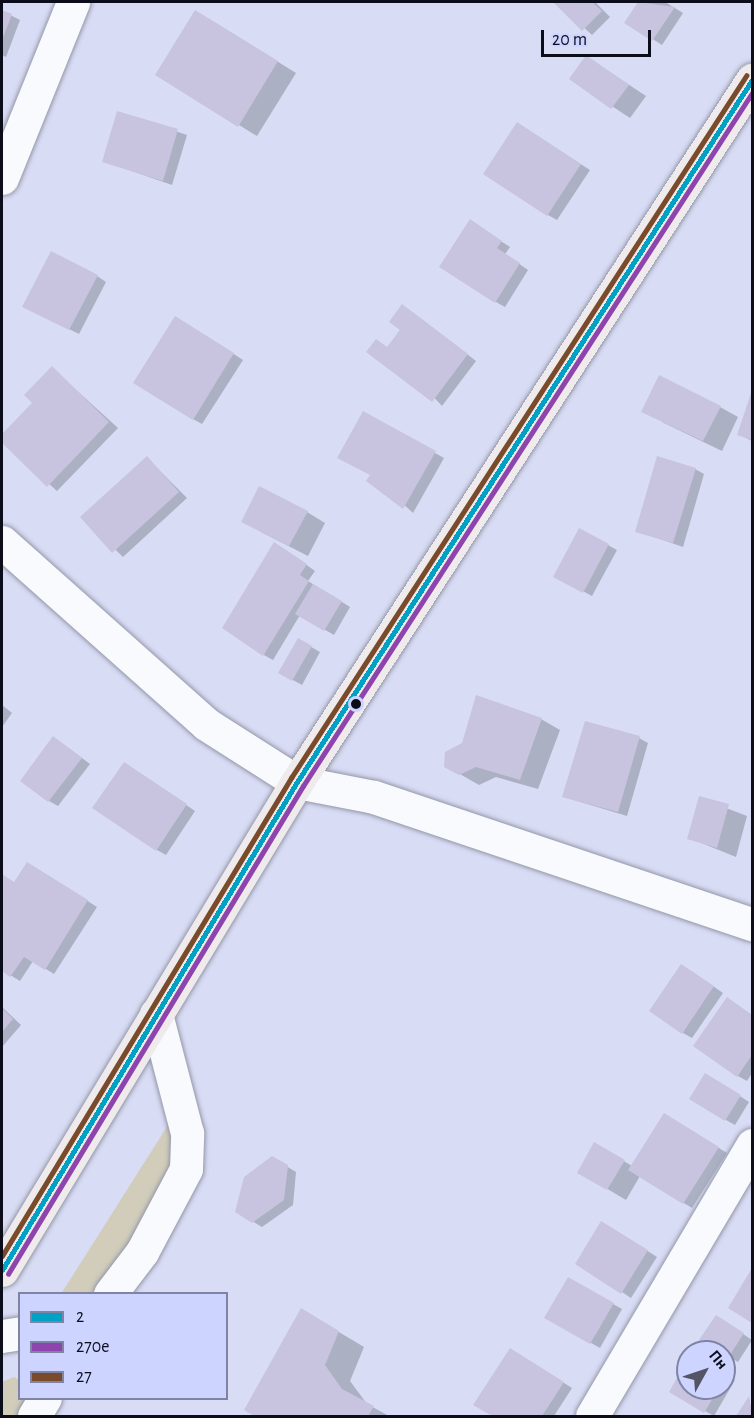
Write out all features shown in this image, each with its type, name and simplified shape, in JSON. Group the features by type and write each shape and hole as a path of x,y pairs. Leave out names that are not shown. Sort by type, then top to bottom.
{"main road":[{"path":"2,1270 297,782 753,80"}],"street":[{"path":"2,178 74,2"},
{"path":"2,542 206,724 297,782 374,797 753,924"},
{"path":"111,1292 142,1252 186,1169 187,1133 156,1014"},
{"path":"592,1416 753,1144"},
{"path":"2,1336 18,1334"},
{"path":"34,1416 44,1400"}],"shaded area":[{"path":"175,1114 183,1172 105,1292 62,1292"},
{"path":"14,1377 18,1379 18,1400 27,1400 21,1416 2,1416 2,1382"}],"building":[{"path":"553,2 592,2 602,11 582,31"},
{"path":"638,2 675,7 652,41 624,23"},
{"path":"2,10 12,14 2,40"},
{"path":"195,10 278,61 238,127 155,75"},
{"path":"586,55 629,85 611,109 569,79"},
{"path":"117,111 178,129 163,181 102,162"},
{"path":"517,122 581,164 547,216 483,174"},
{"path":"470,219 502,241 497,248 520,263 495,303 439,267"},
{"path":"51,251 98,275 69,330 22,307"},
{"path":"402,304 468,354 432,402 366,352 376,339 387,347 400,330 389,322"},
{"path":"175,316 234,353 193,420 133,383"},
{"path":"52,366 109,422 47,487 2,443 2,434 32,403 24,395"},
{"path":"659,375 721,406 703,441 641,412"},
{"path":"752,390 752,440 737,435"},
{"path":"363,411 436,451 403,509 366,481 370,475 337,458"},
{"path":"147,456 179,492 112,553 80,517"},
{"path":"657,456 696,468 673,543 635,532"},
{"path":"259,486 308,511 289,546 241,522"},
{"path":"579,528 609,544 583,593 553,577"},
{"path":"274,542 307,564 300,575 309,581 263,656 222,628"},
{"path":"313,584 342,601 324,631 295,614"},
{"path":"298,638 312,646 292,681 278,673"},
{"path":"476,695 542,718 520,780 476,767 459,775 444,767 445,752 462,743"},
{"path":"585,721 640,736 618,812 562,797"},
{"path":"53,736 82,758 48,802 20,781"},
{"path":"124,762 187,804 156,851 92,808"},
{"path":"699,796 729,804 717,848 687,839"},
{"path":"27,862 88,900 45,970 24,957 10,977 2,971 2,874 14,882"},
{"path":"681,964 714,986 682,1034 649,1011"},
{"path":"727,997 752,1015 752,1055 737,1077 693,1046"},
{"path":"2,1008 13,1019 2,1032"},
{"path":"705,1073 741,1095 725,1121 689,1099"},
{"path":"664,1113 719,1147 683,1204 628,1170"},
{"path":"594,1142 625,1160 607,1190 577,1173"},
{"path":"272,1156 288,1165 284,1200 252,1223 235,1212 244,1177"},
{"path":"601,1221 648,1250 621,1294 575,1264"},
{"path":"752,1268 752,1323 728,1308"},
{"path":"568,1277 614,1303 590,1344 544,1318"},
{"path":"301,1308 339,1331 325,1365 342,1389 374,1406 368,1416 254,1416 244,1410"},
{"path":"716,1315 744,1333 736,1346 736,1340 699,1340"},
{"path":"510,1348 564,1382 542,1416 492,1416 473,1405"},
{"path":"676,1379 676,1396 669,1392"},
{"path":"749,1396 752,1416 736,1416"},
{"path":"682,1400 712,1400 704,1413"}],"transit line":[{"name":"27","path":"2,1256 291,778 746,76"},
{"name":"2","path":"2,1270 297,782 752,80"},
{"name":"270е","path":"8,1274 303,786 752,93"}]}
